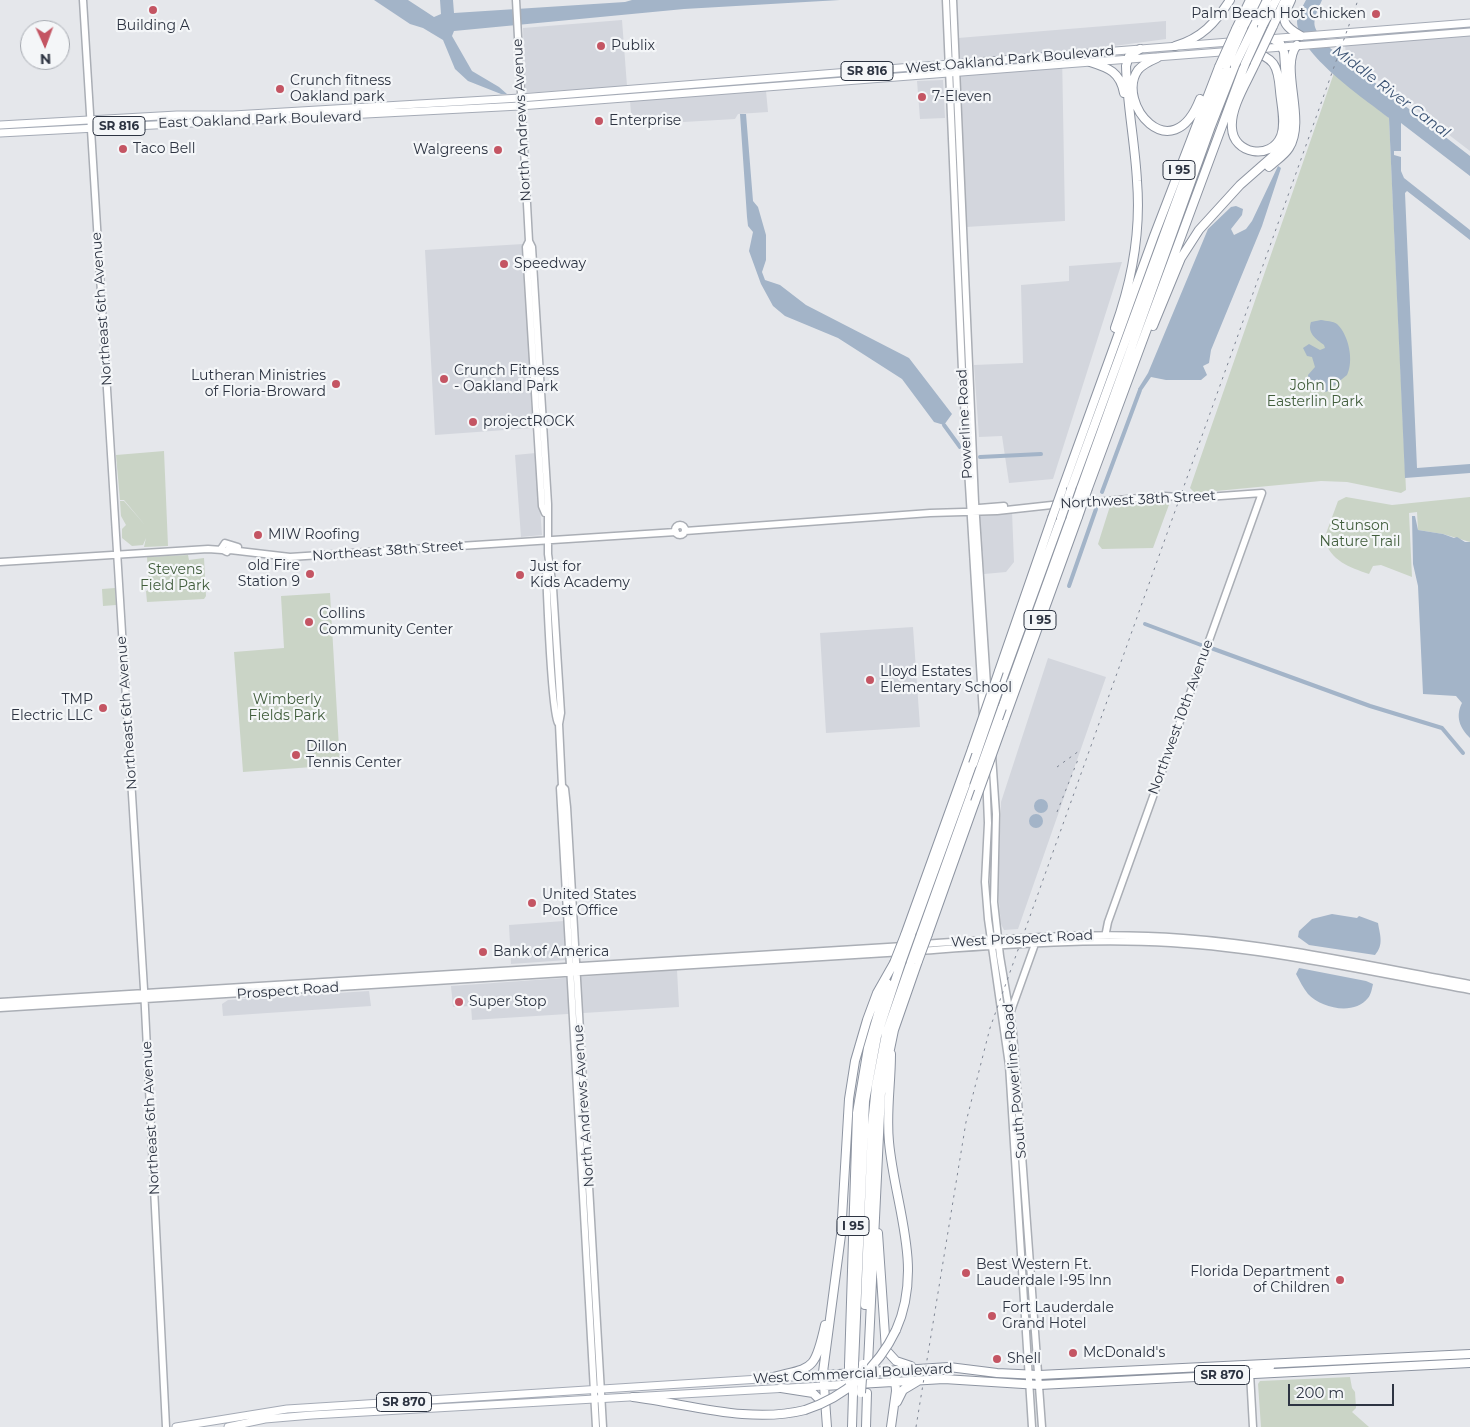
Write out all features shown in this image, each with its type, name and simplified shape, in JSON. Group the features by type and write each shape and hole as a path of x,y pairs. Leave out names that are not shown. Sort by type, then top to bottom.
{"highway":[{"path":"1175,46 1194,39 1205,32 1230,0"},
{"name":"I 95","path":"847,1427 857,1394 859,1100 872,1028 908,935 1052,518 1125,316 1222,66 1250,0"},
{"path":"1239,29 1257,0"},
{"path":"1084,488 1158,274 1235,65 1267,0"},
{"name":"I 95","path":"924,934 1003,724 1084,488 1137,356 1245,64 1276,0"},
{"path":"1249,50 1269,58 1277,68 1282,118 1282,131 1278,141 1267,150 1257,152 1246,150 1239,145 1232,129 1236,109 1255,64 1273,26 1285,0"},
{"path":"1291,0 1284,15 1284,21 1289,28 1301,36"},
{"path":"1137,356 1160,312 1188,247 1203,225 1220,206 1281,149 1287,138 1289,121 1282,47 1271,38"},
{"path":"1220,206 1281,156 1291,144 1295,123 1291,58 1299,45"},
{"path":"1101,383 1107,352 1125,296 1136,242 1138,186 1131,128 1127,60 1140,49"},
{"path":"1157,58 1139,70 1135,78 1134,89 1137,104 1143,118 1152,127 1163,131 1178,128 1190,118 1222,66"},
{"path":"1090,62 1107,68 1118,76 1123,87 1131,128"},
{"path":"908,935 973,764 1222,66"},
{"path":"1158,274 1184,226"},
{"path":"1113,374 1125,316"},
{"path":"858,1365 874,1099 886,1034 924,934 1002,708 1074,517"},
{"name":"I 95","path":"866,1427 857,1394 858,1365 875,1197 879,1106 891,1042 914,962"},
{"path":"827,1427 823,1375 840,1235 847,1115 853,1070 870,1012 898,963"},
{"path":"633,1397 750,1415 782,1414 805,1410 836,1396 858,1380 882,1355 896,1330 906,1301 910,1269 888,1136 891,1042"},
{"path":"875,1197 885,1346 896,1361 921,1368"},
{"path":"766,1379 802,1371 816,1360 831,1299"},
{"name":"West Commercial Boulevard","path":"823,1375 921,1368 955,1368 996,1373 1039,1375 1470,1354"},
{"name":"West Commercial Boulevard","path":"824,1386 959,1379 1040,1385 1470,1363"},
{"path":"1181,1377 1236,1371 1238,1365"},
{"path":"888,1371 894,1376 896,1382 891,1427"},
{"path":"894,1411 904,1390 922,1380"},
{"path":"781,1388 813,1393 826,1405"},
{"path":"852,1427 857,1394"},
{"path":"857,1394 860,1427"}],"main road":[{"name":"Northeast 6th Avenue","path":"83,0 144,998 166,1427"},
{"name":"North Andrews Avenue","path":"516,0 520,102 529,241 532,247 544,439 549,566 546,570 549,622 556,713 559,724 562,786 560,788 573,969 598,1388 596,1427"},
{"name":"Powerline Road","path":"953,0 953,174 956,249 972,510 984,645"},
{"name":"Powerline Road","path":"946,4 962,190 975,599 987,787 987,848"},
{"path":"946,4 954,16"},
{"name":"West Oakland Park Boulevard","path":"520,102 622,98 856,80 1073,55 1470,23"},
{"path":"1449,33 1458,24"},
{"path":"1375,31 1382,33 1387,38 1391,32 1396,30"},
{"name":"West Oakland Park Boulevard","path":"520,102 660,87 798,76 1127,60 1470,32"},
{"path":"1062,64 1073,55"},
{"path":"856,80 865,76 870,71"},
{"path":"770,86 773,82 797,80 798,76"},
{"path":"707,92 709,88 730,87 735,81"},
{"path":"622,98 625,93 660,87"},
{"name":"East Oakland Park Boulevard","path":"0,125 90,119 262,113 424,103 520,102"},
{"name":"East Oakland Park Boulevard","path":"0,133 254,122 412,112 520,102"},
{"path":"412,112 415,107 424,103"},
{"path":"380,114 387,106"},
{"path":"305,118 315,110"},
{"path":"254,122 262,113"},
{"path":"198,123 201,119 212,115"},
{"path":"953,165 961,172"},
{"path":"953,174 962,190"},
{"name":"North Andrews Avenue","path":"529,241 526,247 542,506 547,517"},
{"path":"956,249 960,257 965,261"},
{"path":"957,262 966,276"},
{"path":"538,434 544,439"},
{"path":"539,451 545,458"},
{"name":"Northwest 38th Street","path":"548,539 676,530 680,535 684,529 1015,508 1164,496 1193,498 1262,493"},
{"name":"Northwest 10th Avenue","path":"1105,938 1262,493"},
{"name":"Northeast 38th Street","path":"117,555 221,549 226,543 230,548 287,554 548,539"},
{"path":"0,562 117,555"},
{"path":"975,599 982,611"},
{"path":"976,619 984,634"},
{"name":"South Powerline Road","path":"984,645 996,806 994,886 998,943 1010,1012 1018,1203 1032,1427"},
{"name":"North Andrews Avenue","path":"562,786 565,789 570,861 573,969"},
{"path":"987,787 996,806"},
{"name":"South Powerline Road","path":"987,848 986,889 990,943 1005,1030 1012,1104 1019,1122 1042,1427"},
{"path":"564,855 570,861"},
{"name":"West Prospect Road","path":"998,943 1152,936 1227,942 1470,984"},
{"name":"West Prospect Road","path":"573,969 990,943 1035,944 1105,938 1242,950 1470,990"},
{"path":"1010,1012 1035,944"},
{"name":"Prospect Road","path":"0,1008 573,969"},
{"name":"Prospect Road","path":"0,1002 144,998"},
{"path":"1018,1203 1025,1205"},
{"name":"West Commercial Boulevard","path":"1250,1373 1260,1368 1291,1364"},
{"path":"1250,1373 1253,1427"},
{"name":"West Commercial Boulevard","path":"598,1388 823,1375"},
{"name":"West Commercial Boulevard","path":"598,1399 824,1386"},
{"name":"SR 870","path":"176,1427 287,1409 598,1388"},
{"path":"491,1405 496,1400 515,1398 520,1394"},
{"path":"455,1407 459,1403 484,1401 490,1396"},
{"name":"North Andrews Avenue","path":"598,1399 603,1427"},
{"name":"SR 870","path":"228,1427 292,1416 598,1399"},
{"path":"382,1411 388,1406 420,1404 424,1400"},
{"path":"341,1414 346,1410 374,1408 380,1403"},
{"path":"292,1416 295,1412 321,1410 326,1406"},
{"path":"253,1422 256,1417 281,1414 287,1409"}],"shaded area":[{"path":"622,20 627,86 525,93 523,28"},
{"path":"1166,21 1166,39 1062,53 1065,221 966,227 958,38"},
{"path":"1470,34 1470,151 1346,56 1345,44"},
{"path":"943,80 945,118 920,119 917,81"},
{"path":"766,91 768,112 738,114 735,119 632,125 630,101"},
{"path":"523,244 533,428 435,435 425,250"},
{"path":"1122,262 1053,479 1009,483 1002,436 979,437 974,365 1023,363 1021,285 1069,281 1069,266"},
{"path":"536,453 542,535 521,537 515,455"},
{"path":"1012,511 1014,562 1006,572 984,574 979,514"},
{"name":"Lloyd Estates Elementary School","path":"913,627 920,727 826,733 820,633"},
{"path":"1048,658 1106,677 1018,929 1004,930 1001,924 998,891 1001,802"},
{"path":"564,921 567,960 511,964 509,925"},
{"path":"677,970 679,1007 472,1020 471,1006 453,1007 451,986"},
{"path":"369,991 371,1006 223,1016 222,1004 228,1000"}],"green space":[{"name":"John D Easterlin Park","path":"1334,73 1389,118 1406,490 1401,493 1347,482 1321,481 1195,493 1190,488"},
{"path":"164,451 168,546 144,547 146,538 143,545 132,546 122,538 122,529 126,525 121,516 120,501 124,501 145,525 124,500 120,500 116,455"},
{"name":"Stunson Nature Trail","path":"1346,497 1392,505 1470,497 1470,542 1443,534 1418,530 1417,512 1409,513 1412,577 1381,565 1373,566 1369,574 1348,566 1336,558 1327,547 1324,539 1338,501"},
{"path":"1170,502 1153,548 1102,549 1098,544 1110,506"},
{"name":"Stevens Field Park","path":"188,555 189,560 204,558 206,596 204,599 147,602 146,591 149,590 147,557"},
{"path":"115,588 116,605 103,606 102,589"},
{"name":"Wimberly Fields Park","path":"330,593 340,765 243,772 234,652 284,648 281,596"},
{"path":"1350,1377 1352,1388 1355,1392 1356,1408 1352,1412 1369,1427 1261,1427 1258,1384 1260,1381"}],"water":[{"path":"374,0 408,0 434,17 441,14 440,0 453,0 454,13 632,0 840,0 684,9 454,31 452,36 472,71 507,94 501,94 468,81 455,69 443,40 423,28 410,24"},
{"path":"1306,0 1322,0 1316,16 1315,26 1319,35 1330,48 1470,156 1470,176 1401,123 1401,151 1394,151 1394,155 1401,157 1401,171 1404,178 1470,230 1470,240 1407,191 1405,193 1417,468 1470,464 1470,473 1405,478 1389,118 1334,75 1308,47 1300,34 1297,21"},
{"path":"740,114 746,114 753,201 758,207 766,235 766,260 762,272 765,280 780,285 806,305 909,358 952,414 944,425 934,422 902,379 838,338 785,316 773,306 761,284 749,251 753,232 748,226 747,217"},
{"path":"1278,166 1281,168 1262,226 1211,350 1209,363 1203,366 1207,375 1201,380 1166,380 1151,377 1142,390 1138,389 1148,373 1208,229 1231,207 1236,206 1243,209 1242,215 1231,229 1234,235 1246,229 1252,221"},
{"path":"1321,320 1337,324 1345,335 1350,356 1347,375 1326,392 1316,388 1308,379 1308,375 1315,367 1312,357 1307,356 1303,348 1309,344 1320,350 1325,348 1311,333 1310,329 1311,322"},
{"path":"1412,516 1415,516 1418,530 1443,534 1454,538 1457,537 1465,542 1470,542 1470,738 1460,722 1459,713 1462,703 1456,696 1423,694 1418,586 1413,564"},
{"path":"1041,799 1046,801 1048,806 1046,811 1041,813 1036,811 1034,806 1036,801"},
{"path":"1036,814 1041,816 1043,821 1041,826 1036,828 1031,826 1029,821 1031,816"},
{"path":"1332,914 1357,918 1359,916 1378,923 1380,947 1375,955 1309,945 1298,937 1299,931 1312,919"},
{"path":"1299,968 1366,981 1373,984 1371,993 1362,1004 1355,1007 1338,1008 1329,1006 1308,994 1296,974"}],"waterway":[{"path":"1102,492 1140,390"},
{"path":"944,425 960,447"},
{"path":"980,457 1041,454"},
{"path":"1069,586 1096,509"},
{"path":"1145,624 1201,645"},
{"path":"1211,648 1370,706 1442,728 1463,753"}],"railway":[{"path":"916,1427 966,1122 990,1028 1358,0"},
{"path":"1057,767 1079,751"},
{"path":"1057,812 1079,757"}],"place":[{"name":"Building A","path":"153,10"},
{"name":"Palm Beach Hot Chicken","path":"1376,14"},
{"name":"Publix","path":"601,46"},
{"name":"Crunch fitness Oakland park","path":"280,89"},
{"name":"7-Eleven","path":"922,97"},
{"name":"Enterprise","path":"599,121"},
{"name":"Taco Bell","path":"123,149"},
{"name":"Walgreens","path":"498,150"},
{"name":"Speedway","path":"504,264"},
{"name":"Crunch Fitness - Oakland Park","path":"444,379"},
{"name":"Lutheran Ministries of Floria-Broward","path":"336,384"},
{"name":"projectROCK","path":"473,422"},
{"name":"MIW Roofing","path":"258,535"},
{"name":"old Fire Station 9","path":"310,574"},
{"name":"Just for Kids Academy","path":"520,575"},
{"name":"Collins Community Center","path":"309,622"},
{"name":"Lloyd Estates Elementary School","path":"870,680"},
{"name":"TMP Electric LLC","path":"103,708"},
{"name":"Dillon Tennis Center","path":"296,755"},
{"name":"United States Post Office","path":"532,903"},
{"name":"Bank of America","path":"483,952"},
{"name":"Super Stop","path":"459,1002"},
{"name":"Best Western Ft. Lauderdale I-95 Inn","path":"966,1273"},
{"name":"Florida Department of Children","path":"1340,1280"},
{"name":"Fort Lauderdale Grand Hotel","path":"992,1316"},
{"name":"McDonald's","path":"1073,1353"},
{"name":"Shell","path":"997,1359"}],"water label":[{"name":"Middle River Canal","path":"1391,92"}]}
